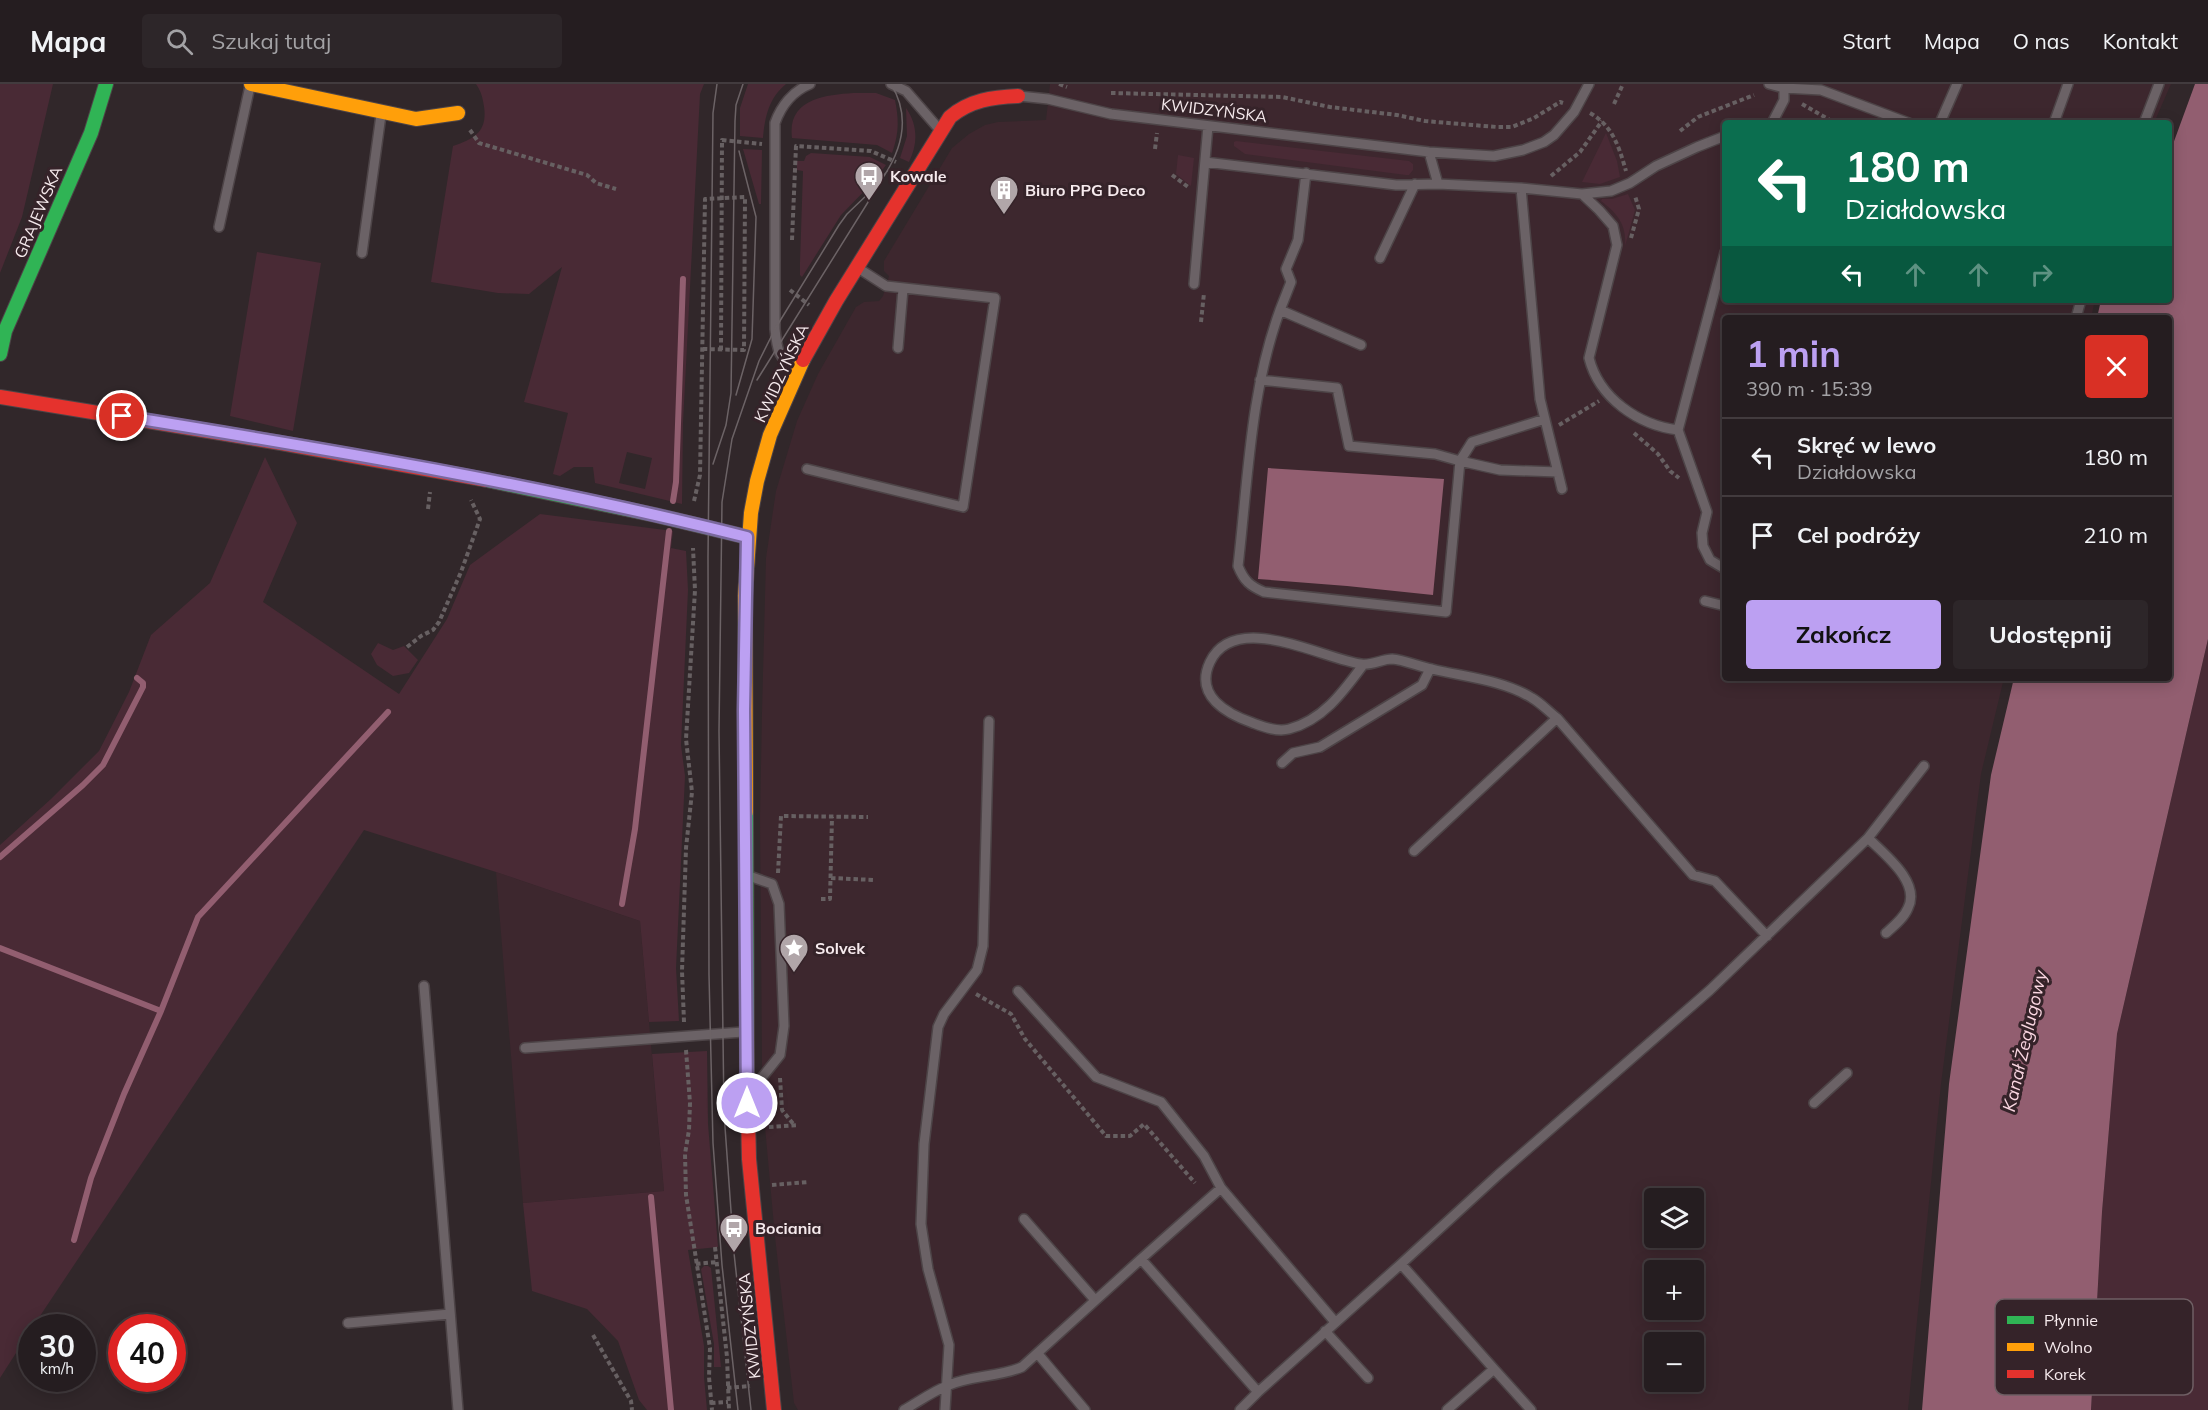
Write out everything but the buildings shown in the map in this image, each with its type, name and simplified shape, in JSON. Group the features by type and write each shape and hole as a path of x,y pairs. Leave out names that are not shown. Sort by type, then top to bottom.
{"street":[{"name":"GRAJEWSKA","path":"0,354 5,331 91,133 106,84"},
{"path":"251,84 416,119 458,113"},
{"name":"KWIDZYŃSKA","path":"774,1410 749,1159 745,1032 744,710 747,537 760,467 775,419 796,370 856,267 941,131 957,110 980,96 1018,90"},
{"path":"0,397 500,481 603,502 747,537"}],"lane":[{"path":"219,227 251,84"},
{"path":"796,370 786,364 777,350 775,329 776,123 779,113 793,95 810,84"},
{"path":"891,84 906,91 941,131"},
{"name":"KWIDZYŃSKA","path":"1018,90 1111,114 1429,152 1494,156 1523,150 1544,142 1554,135 1577,108 1589,84"},
{"path":"1769,84 1784,88 1821,90 1901,120"},
{"path":"1941,120 1957,84"},
{"path":"2055,120 2068,84"},
{"path":"2145,120 2159,84"},
{"path":"1774,120 1784,100 1784,88"},
{"path":"362,253 382,112"},
{"path":"1194,284 1208,126"},
{"path":"1204,162 1396,184 1521,188 1582,195 1618,189 1656,166 1722,137"},
{"path":"1429,152 1438,184"},
{"path":"1306,173 1298,240 1286,269 1291,282 1268,342 1260,380 1238,566 1243,578 1264,592 1446,612 1460,461 1472,442 1545,418"},
{"path":"1380,258 1415,184"},
{"path":"1521,188 1540,399 1562,489"},
{"path":"1582,195 1613,226 1617,245 1589,358 1593,374 1606,392 1635,417 1678,430"},
{"path":"1722,263 1678,430 1707,512 1702,533 1703,546 1710,560 1722,567"},
{"path":"807,469 963,507 995,298 886,286 856,267"},
{"path":"897,348 903,289"},
{"path":"1280,310 1361,345"},
{"path":"1260,380 1337,388 1349,446 1435,454 1500,470 1558,472"},
{"path":"1705,601 1722,605"},
{"path":"1363,665 1339,698 1319,715 1286,730 1266,728 1219,707 1209,692 1206,676 1210,663 1218,650 1233,640 1254,637 1363,665 1393,659 1504,685 1532,698 1557,718 1693,874 1715,881 1767,936"},
{"path":"1282,763 1293,753 1320,747 1422,685 1430,669"},
{"path":"1414,851 1557,718"},
{"path":"945,1410 949,1345 923,1245 921,1182 938,1027 944,1014 977,970 983,946 989,721"},
{"path":"1240,1410 1498,1175 1710,990 1868,838 1924,766"},
{"path":"1868,838 1903,874 1911,896 1908,910 1886,933"},
{"path":"745,875 772,884 779,904 784,1026 780,1055 760,1080 747,1083"},
{"path":"424,986 458,1410"},
{"path":"1018,991 1096,1077 1161,1102 1204,1156 1221,1188 1335,1322"},
{"path":"525,1048 745,1032"},
{"path":"1814,1103 1847,1073"},
{"path":"904,1410 948,1385 964,1380 1006,1374 1022,1367 1221,1188"},
{"path":"1024,1218 1095,1300"},
{"path":"1141,1259 1258,1392"},
{"path":"1401,1264 1531,1410"},
{"path":"348,1323 450,1314"},
{"path":"1325,1331 1368,1378"},
{"path":"1038,1354 1085,1410"},
{"path":"1447,1410 1494,1369"}],"path":[{"path":"1614,104 1623,84"},
{"path":"1111,93 1281,97 1425,121 1497,128 1512,127 1534,118 1560,102 1564,103"},
{"path":"1680,131 1698,117 1754,95"},
{"path":"1799,103 1830,120"},
{"path":"458,113 479,143 587,175 596,183 616,189"},
{"path":"1590,113 1602,121 1619,145 1626,175"},
{"path":"1549,180 1552,174 1587,145 1602,121"},
{"path":"1155,148 1158,132"},
{"path":"721,350 722,140 872,151 899,164"},
{"path":"791,247 796,146"},
{"path":"1173,175 1191,189"},
{"path":"745,197 744,350 721,350 703,349 705,199 745,197"},
{"path":"790,280 789,291 813,308"},
{"path":"1572,415 1599,401 1602,404 1604,402"},
{"path":"1626,425 1658,454 1670,471 1683,482"},
{"path":"428,509 431,488"},
{"path":"407,647 433,630 440,622 461,573 480,519 467,494"},
{"path":"692,544 695,590 690,646 690,705 686,739 692,792 686,848 682,971 684,1035 690,1103 684,1167 696,1264 710,1348 709,1377 712,1410"},
{"path":"772,884 777,875 781,816 868,817"},
{"path":"821,899 830,899 832,817"},
{"path":"831,878 874,880"},
{"path":"965,988 1011,1014 1025,1039 1106,1136 1130,1136 1144,1124 1195,1184"},
{"path":"761,1128 796,1125 782,1110 780,1073 773,1065"},
{"path":"766,1186 808,1182"},
{"path":"715,1247 729,1380 727,1389 729,1410"},
{"path":"696,1264 717,1262"},
{"path":"593,1335 631,1401 632,1410"},
{"path":"727,1389 753,1386"},
{"path":"711,1403 728,1402"}],"shaded area":[{"path":"0,84 53,84 22,217 0,273"},
{"path":"476,84 704,84 700,94 683,423 682,504 595,483 593,467 574,467 560,476 553,474 568,413 524,402 562,267 529,294 498,293 431,282 453,146 475,136 483,125 483,99","holes":["627,452 652,458 645,489 619,483"]},
{"path":"748,84 786,84 780,89 769,108 763,138 740,136 740,108"},
{"path":"1050,84 2171,84 2155,120 1722,120 1722,303 2094,303 2092,315 1722,315 1722,681 2003,681 1981,774 1941,1084 1908,1410 798,1410 794,1403 775,1237 764,1116 762,1063 760,819 766,558 776,491 797,421 818,374 856,307 864,302 879,301 883,296 889,276 884,271 884,261 952,148 985,125 998,122 1046,120"},
{"path":"853,93 876,93 895,100 898,127 892,153 877,145 792,138 795,115 802,107 820,98"},
{"path":"906,108 915,128 914,148 909,162 900,158 907,136"},
{"path":"1606,133 1617,161 1620,177 1600,184 1582,182"},
{"path":"1236,141 1409,161 1413,164 1413,170 1406,175 1245,154 1234,146"},
{"path":"743,149 762,150 761,204 759,204"},
{"path":"811,153 870,157 886,165 841,215 802,277 800,263 803,171 797,170 797,161 804,161"},
{"path":"1178,155 1194,158 1191,186 1176,174"},
{"path":"1628,194 1635,210 1625,246 1623,226 1620,220 1601,201"},
{"path":"257,252 321,263 293,431 230,416"},
{"path":"265,457 297,523 263,602 399,694 447,619 470,565 540,514 673,531 671,548 686,551 688,590 681,745 685,776 676,968 679,1021 649,1022 640,921 364,830 41,1314 18,1314 18,1350 0,1378 0,845 99,751 129,692 151,635 210,583"},
{"path":"2208,639 2208,1410 2091,1410 2092,1395 2193,1395 2193,1299 2097,1299 2117,1034"},
{"path":"378,643 393,650 404,646 418,660 409,673 393,676 377,665 371,654"},
{"path":"496,872 640,921 664,1191 523,1203"},
{"path":"707,1051 708,1124 718,1247 688,1250 704,1346 707,1410 647,1410 639,1400 618,1341 587,1309 532,1291 523,1203 664,1191 652,1054"},
{"path":"704,1266 711,1268 721,1367 714,1367 714,1344 701,1269"}],"water":[{"name":"Kanał Żeglugowy","path":"2195,84 2208,84 2208,639 2117,1034 2097,1299 1995,1299 1995,1395 2092,1395 2091,1410 1922,1410 1949,1084 1991,775 2013,681 2172,681 2172,315 2098,315 2100,303 2172,303 2172,147"},
{"path":"1268,468 1444,479 1433,595 1258,579"}],"waterway":[{"path":"673,501 676,482 683,279"},
{"path":"622,904 635,829 669,531"},
{"path":"0,857 103,765 143,687 143,683 137,678"},
{"path":"74,1240 91,1178 198,917 388,712"},
{"path":"0,948 161,1011"},
{"path":"651,1197 671,1410"}],"tram line":[{"path":"717,84 713,113 708,557 709,975 713,1143 722,1265 738,1410"},
{"path":"713,464 726,425 731,393 735,121 736,105 743,84"},
{"path":"884,176 896,154 902,131 901,107 891,84"},
{"path":"736,395 752,339 756,217 739,151"},
{"path":"751,1410 734,1253 724,1113 719,731 722,502 732,439 759,361 775,329 839,225 889,169"},
{"path":"757,380 870,199"}],"traffic: fast":[{"path":"0,354 5,331 91,133 106,84"},
{"path":"487,480 747,537"},
{"path":"746,812 747,1075"}],"traffic: slow":[{"path":"251,84 416,119 458,113"},
{"path":"746,812 745,596 751,513 770,435 803,360"}],"traffic: jam":[{"path":"803,360 836,301 950,117 982,100 1018,96"},
{"path":"0,397 281,443 487,480"},
{"path":"747,1075 749,1159 774,1410"}],"place":[{"name":"Kowale","path":"869,202"},
{"name":"Biuro PPG Deco","path":"1004,216"},
{"name":"Solvek","path":"794,974"},
{"name":"Bociania","path":"734,1254"}],"route":[{"path":"122,416 500,481 640,510 747,537 744,738 747,1103"}]}
